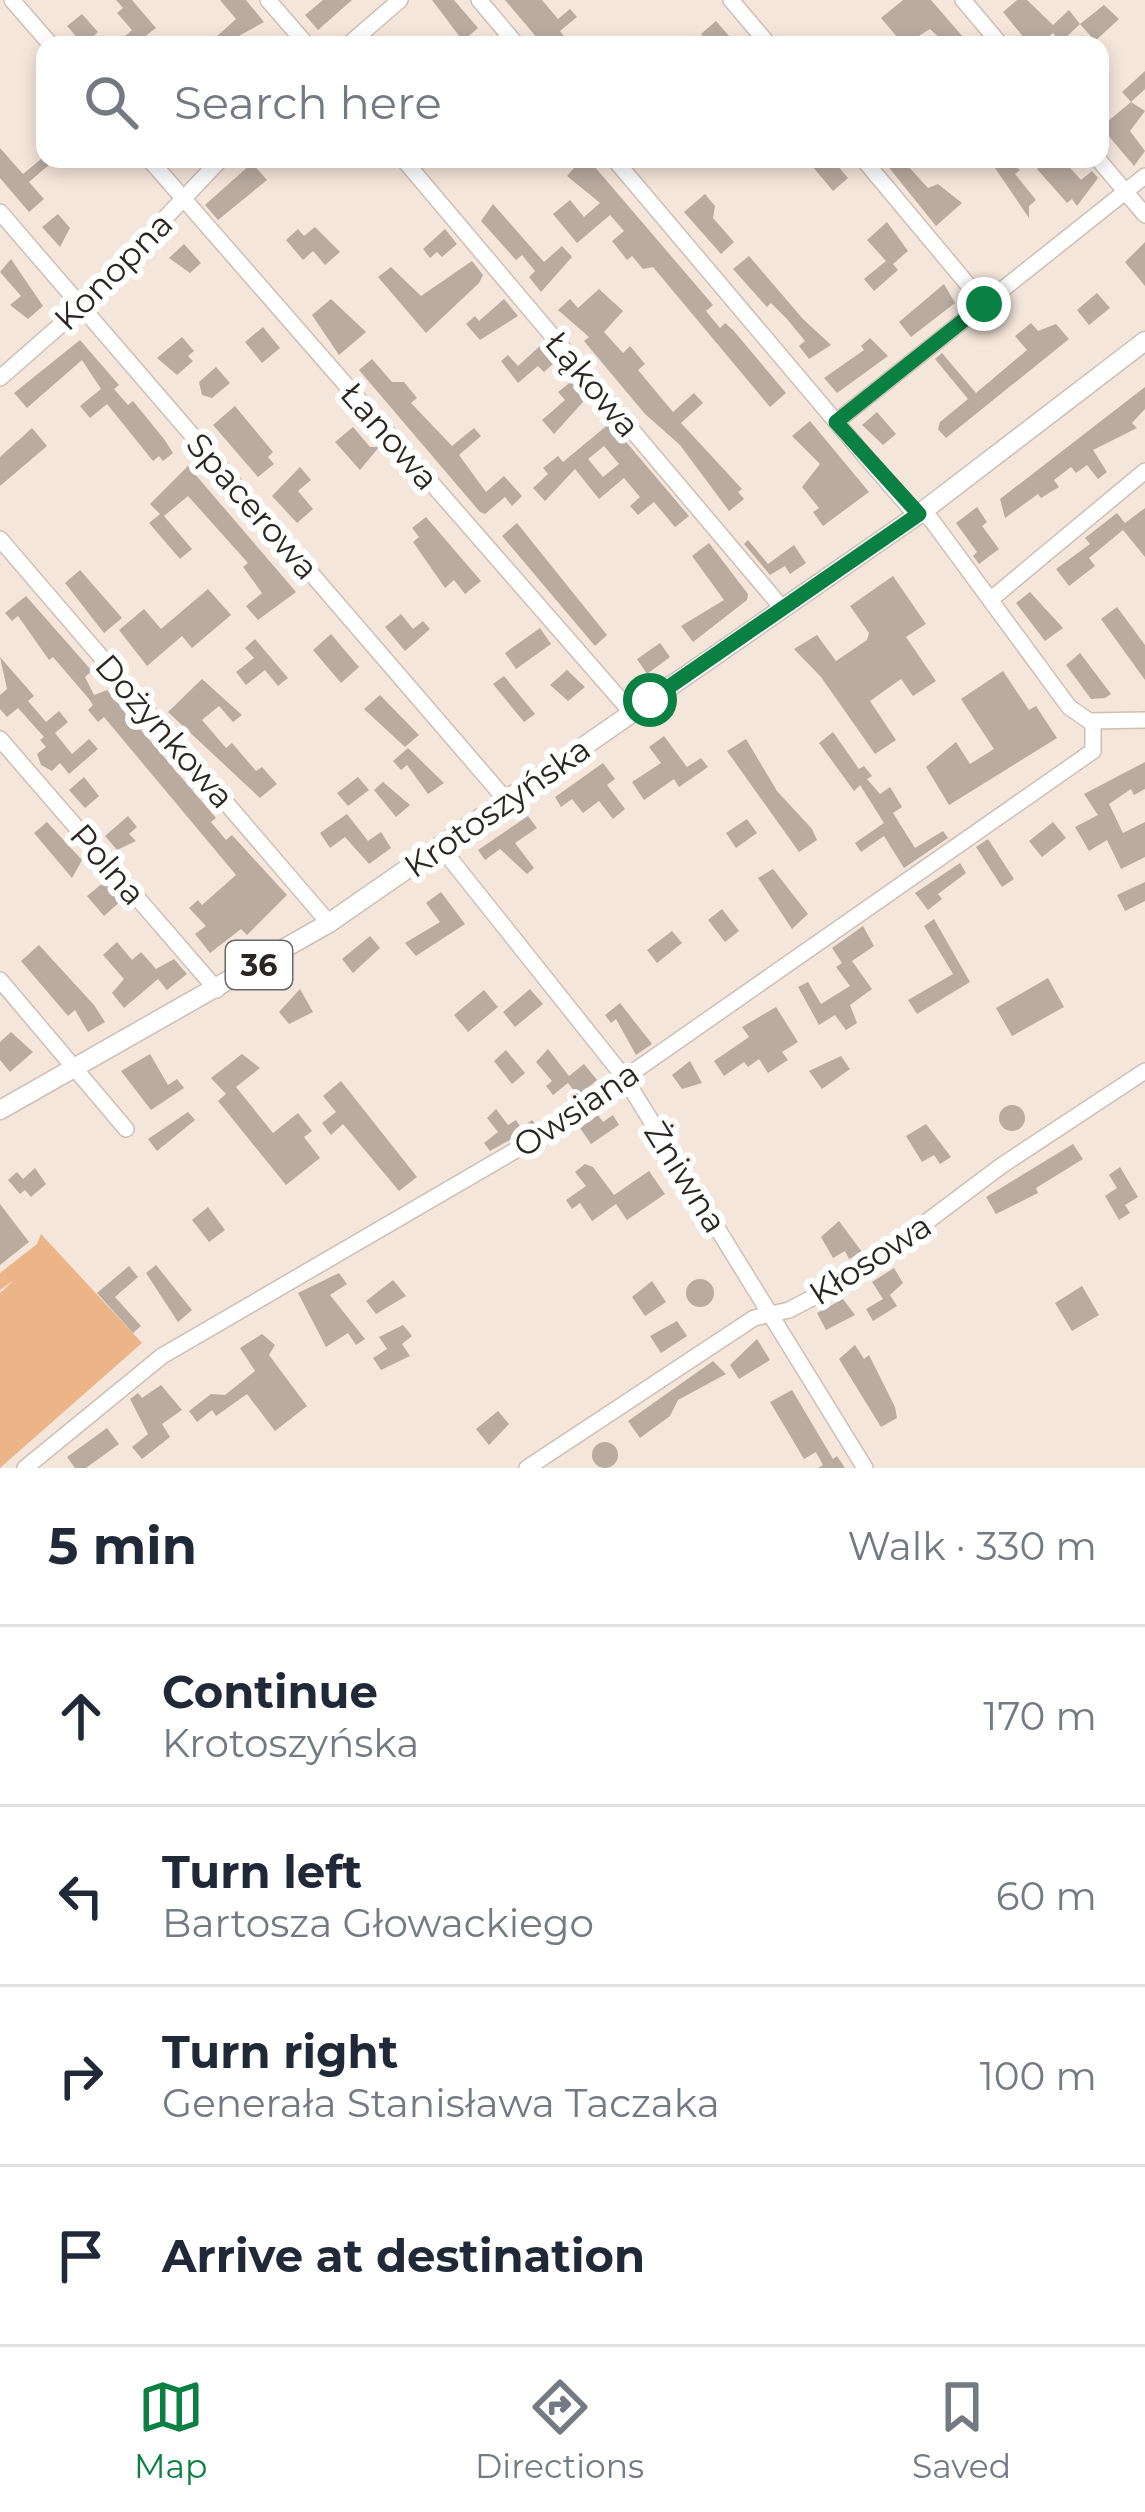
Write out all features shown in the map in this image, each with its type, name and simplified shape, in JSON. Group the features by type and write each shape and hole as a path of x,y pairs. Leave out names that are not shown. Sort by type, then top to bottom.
{"main road":[{"name":"Krotoszyńska","path":"0,1110 329,923 919,514 1145,341"}],"street":[{"path":"12,0 43,36"},
{"path":"268,0 299,36"},
{"path":"358,36 400,0"},
{"path":"479,0 509,36"},
{"path":"731,0 761,36"},
{"path":"963,0 993,36"},
{"name":"Łanowa","path":"156,168 632,713"},
{"name":"Konopna","path":"0,378 81,307 212,168"},
{"name":"Łąkowa","path":"412,168 782,609"},
{"path":"622,168 836,422 919,514 930,518 1069,707 1093,722 1145,721"},
{"path":"871,168 984,304"},
{"path":"1105,168 1145,215"},
{"path":"836,422 1145,176"},
{"name":"Spacerowa","path":"0,212 507,801"},
{"path":"990,600 1145,472"},
{"name":"Dożynkowa","path":"0,539 329,923"},
{"name":"Owsiana","path":"25,1468 162,1356 547,1132 927,872 1093,752 1093,722"},
{"name":"Polna","path":"0,739 217,990"},
{"name":"Żniwna","path":"440,846 624,1077 866,1468"},
{"path":"0,980 126,1129"},
{"name":"Kłosowa","path":"527,1468 623,1400 754,1318 789,1310 856,1275 1001,1166 1145,1071"}],"shaded area":[{"path":"41,1234 142,1343 0,1468 0,1293 14,1280 0,1290 0,1273 37,1244"}],"building":[{"path":"116,0 132,0 156,28 145,36 125,36 132,30 117,13 123,8"},
{"path":"220,0 246,0 264,22 238,36 217,36 236,19"},
{"path":"323,0 352,0 318,30 305,15"},
{"path":"432,0 454,0 478,28 469,36 459,36"},
{"path":"505,0 542,0 558,19 570,9 577,17 560,31 564,36 535,36"},
{"path":"903,0 931,0 962,36 937,36 930,29 919,36 896,36 881,18"},
{"path":"1017,0 1027,0 1053,25 1069,10 1080,24 1067,36 1022,36 1003,12"},
{"path":"1104,5 1119,19 1100,36 1091,36 1080,24"},
{"path":"82,14 98,32 76,36 67,26"},
{"path":"716,21 729,36 703,36"},
{"path":"1145,71 1145,89 1131,102 1122,92"},
{"path":"1131,102 1145,111 1130,131 1145,151 1134,166 1109,136 1109,120"},
{"path":"0,148 23,174 36,163 36,168 45,168 29,182 44,199 29,212 0,178"},
{"path":"246,168 256,168 267,180 218,220 205,205"},
{"path":"574,168 596,168 713,305 706,311 720,328 725,323 733,330 786,393 770,407 653,267 643,269 632,256 627,260 612,241 624,231 610,215 577,243 553,214 570,200 584,217 600,203 567,176"},
{"path":"814,168 840,168 848,178 833,191"},
{"path":"889,168 910,168 928,188 938,184 962,203 936,226"},
{"path":"995,168 1020,170 1015,174 1036,200 1029,206 1029,218"},
{"path":"1070,168 1081,180 1092,171 1098,178 1077,206 1072,199 1067,203 1037,169"},
{"path":"705,194 715,206 713,218 734,242 721,254 684,212"},
{"path":"493,204 544,262 562,246 572,257 541,292 529,277 535,271 522,255 516,260 481,221"},
{"path":"58,214 70,228 60,247 42,227"},
{"path":"887,222 908,251 893,264 898,270 874,291 864,279 886,261 867,240"},
{"path":"315,227 340,252 325,265 313,251 303,260 286,240 298,229 304,236"},
{"path":"445,229 457,244 442,257 437,252 430,258 423,249"},
{"path":"1145,242 1145,286 1125,262"},
{"path":"184,244 201,263 190,273 169,258"},
{"path":"749,256 831,345 809,359 799,346 805,341 787,319 771,303 767,307 733,269"},
{"path":"11,259 43,306 28,319 10,305 21,296 0,272"},
{"path":"472,261 483,275 479,283 426,333 378,277 391,267 421,296"},
{"path":"944,284 955,303 911,337 899,322"},
{"path":"599,289 623,311 604,332 623,353 630,346 645,364 638,370 673,412 694,393 703,403 681,423 742,489 738,492 744,499 729,511 680,445 645,414 584,341 589,337 558,310 570,299 578,308"},
{"path":"1097,293 1110,308 1089,325 1077,310"},
{"path":"331,299 366,332 339,355 312,315"},
{"path":"504,299 518,316 480,340 466,324 475,316 479,321"},
{"path":"1031,323 1038,331 1056,324 1069,339 946,438 938,429 940,422 968,399 935,359 942,353 976,393 1027,350 1015,336"},
{"path":"263,327 280,348 262,363 245,342"},
{"path":"182,337 194,351 188,356 193,361 177,375 157,358"},
{"path":"870,338 888,356 837,393 824,378 864,350 861,346"},
{"path":"80,340 119,385 114,389 128,405 133,401 164,439 173,453 163,461 159,456 153,461 107,404 90,418 80,406 101,389 82,360 27,408 14,393"},
{"path":"542,344 556,361 544,372 538,366 518,383 501,361 508,355 518,366"},
{"path":"372,359 392,382 404,382 417,398 411,403 452,446 474,428 481,436 459,455 486,492 504,476 522,496 512,506 505,497 485,514 480,512 359,370"},
{"path":"216,367 230,383 212,398 202,395 199,382"},
{"path":"572,381 583,402 554,434 542,420 565,400 558,392"},
{"path":"1145,387 1145,409 1132,423 1137,428 1093,450 1107,472 1098,479 1087,465 1076,473 1071,467 1054,480 1059,487 1041,498 1038,494 1005,518 1000,499"},
{"path":"235,406 273,452 268,457 274,464 258,477 213,425"},
{"path":"877,412 896,434 883,445 862,425"},
{"path":"810,421 869,492 823,526 813,512 819,508 802,487 820,464 792,436"},
{"path":"610,423 689,516 675,527 654,502 638,515 630,506 640,497 624,478 599,499 575,469 545,501 533,488 548,474 543,468 558,456 563,462","holes":["604,446 619,464 603,477 588,459"]},
{"path":"353,427 370,447 379,447 360,470 335,442"},
{"path":"32,428 47,446 0,486 0,457"},
{"path":"188,466 296,592 258,620 246,606 262,593 243,567 248,563 188,496 164,516 192,549 180,559 149,523 160,514 150,504"},
{"path":"300,467 311,480 298,491 313,509 297,523 272,496"},
{"path":"977,507 987,522 982,526 999,549 979,564 973,556 977,552 956,523"},
{"path":"1145,508 1145,557 1123,530 1089,558 1095,566 1069,586 1056,569 1090,544 1085,538 1117,513 1125,523"},
{"path":"426,517 481,581 465,594 454,580 445,588 413,542 419,537 412,528"},
{"path":"517,523 607,635 595,646 502,536"},
{"path":"748,540 768,564 794,545 806,563 790,574 785,566 770,575 744,544"},
{"path":"709,543 748,594 747,600 693,642 681,626 724,600 692,556"},
{"path":"80,570 122,618 104,633 65,583"},
{"path":"893,576 926,624 906,637 936,681 913,696 901,679 870,701 896,740 875,754 821,677 794,649 817,635 836,661 867,640 869,633 850,606"},
{"path":"208,589 231,615 192,648 182,636 147,666 119,630 144,609 161,629"},
{"path":"1030,592 1063,628 1045,641 1016,603"},
{"path":"26,596 92,671 85,677 94,695 107,690 216,818 211,822 226,840 232,835 287,895 247,935 241,929 210,953 195,934 206,926 189,908 198,900 202,905 236,875 104,717 98,722 88,710 93,705 89,699 53,657 49,660 18,616 12,621 5,613"},
{"path":"1117,607 1145,645 1145,680 1101,619"},
{"path":"401,614 413,629 423,621 430,629 405,651 385,627"},
{"path":"540,628 551,644 516,669 505,653"},
{"path":"331,634 359,667 341,683 313,650"},
{"path":"255,639 288,678 278,686 265,670 246,685 236,672 254,658 245,648"},
{"path":"660,643 670,657 647,674 637,659"},
{"path":"1080,653 1111,694 1105,698 1091,699 1066,665"},
{"path":"0,657 34,696 28,701 46,722 59,711 68,722 55,733 72,754 89,739 98,749 69,774 60,763 52,771 41,765 37,754 46,747 40,740 44,737 18,708 7,717 0,709 0,695 7,689"},
{"path":"567,670 585,687 568,701 550,685"},
{"path":"1003,671 1029,710 1036,706 1057,738 949,805 926,767 956,742 970,764 994,749 961,699"},
{"path":"504,676 535,714 524,722 493,684"},
{"path":"202,679 242,715 233,722 219,706 202,720 226,748 232,743 256,771 262,767 277,784 260,798 168,712"},
{"path":"380,695 419,735 405,747 364,709"},
{"path":"833,732 859,769 864,766 872,776 867,779 880,794 890,787 902,807 893,813 915,848 943,831 948,838 904,868 884,836 861,852 855,843 884,823 860,785 854,791 819,743"},
{"path":"664,736 687,767 701,758 708,767 679,787 674,779 644,800 632,782 661,763 649,747"},
{"path":"746,739 777,791 812,829 817,840 799,852 727,751"},
{"path":"408,748 444,783 428,794 407,765 401,770 393,761"},
{"path":"1145,762 1145,789 1134,795 1131,789 1109,804 1123,833 1145,822 1145,857 1121,869 1107,840 1089,851 1075,827 1098,815 1084,794"},
{"path":"603,763 615,779 607,785 625,809 613,819 599,801 583,813 572,799 561,807 555,797"},
{"path":"84,777 99,796 85,808 69,790"},
{"path":"358,777 369,790 348,806 337,793"},
{"path":"383,782 410,805 396,817 374,790"},
{"path":"347,814 368,841 381,832 391,848 369,864 345,837 330,848 320,833"},
{"path":"128,816 137,827 129,834 136,841 117,850 105,836"},
{"path":"528,816 537,828 515,843 534,868 527,874 500,849 485,860 478,850"},
{"path":"747,819 757,833 736,848 726,833"},
{"path":"47,822 82,860 72,878 34,833"},
{"path":"1053,822 1066,838 1042,857 1029,841"},
{"path":"988,839 1014,879 1002,887 976,847"},
{"path":"960,863 966,873 938,894 942,899 928,910 915,893"},
{"path":"773,869 808,914 792,929 758,878"},
{"path":"104,882 121,901 104,916 87,896"},
{"path":"1145,882 1145,901 1125,911 1117,895"},
{"path":"441,892 465,924 416,956 405,943 440,922 426,903"},
{"path":"722,909 739,931 725,942 708,920"},
{"path":"934,919 970,982 917,1014 908,1000 953,974 924,926"},
{"path":"863,926 874,946 852,961 872,989 850,1005 857,1023 846,1030 835,1015 819,1025 798,987 808,982 821,1004 850,986 836,967 842,963 832,948"},
{"path":"672,931 682,943 657,963 647,950"},
{"path":"370,936 380,948 353,973 342,959"},
{"path":"117,942 132,960 141,952 156,969 174,959 187,974 167,990 158,979 124,1008 112,993 124,979 103,955"},
{"path":"39,945 105,1022 88,1032 75,1010 68,1016 21,961"},
{"path":"1048,978 1064,1007 1012,1036 996,1008"},
{"path":"300,989 313,1012 289,1024 279,1012"},
{"path":"530,989 543,1004 515,1027 503,1012"},
{"path":"484,990 498,1007 468,1032 454,1015"},
{"path":"620,1003 652,1044 636,1055 616,1019 611,1023 605,1015"},
{"path":"776,1007 798,1042 782,1052 788,1060 768,1073 759,1059 748,1067 744,1062 724,1076 714,1061 749,1037 742,1027"},
{"path":"11,1032 33,1052 10,1072 0,1060 0,1042"},
{"path":"548,1049 569,1076 584,1064 597,1080 578,1096 568,1083 553,1095 546,1086 552,1081 536,1062"},
{"path":"506,1050 525,1073 512,1084 494,1061"},
{"path":"150,1054 168,1085 177,1079 184,1088 151,1110 121,1071"},
{"path":"242,1054 260,1068 236,1087 273,1133 298,1113 312,1131 304,1137 320,1158 286,1185 218,1101 226,1094 211,1078"},
{"path":"841,1056 850,1069 822,1089 809,1071"},
{"path":"690,1061 702,1083 682,1089 672,1075"},
{"path":"341,1081 417,1177 399,1191 343,1124 331,1135 322,1123 336,1112 323,1096"},
{"path":"1012,1105 1025,1118 1012,1131 999,1118"},
{"path":"496,1109 508,1125 516,1120 521,1128 532,1120 536,1125 490,1151 484,1143 498,1132 487,1118"},
{"path":"188,1112 195,1120 157,1151 148,1139"},
{"path":"598,1115 603,1122 613,1115 619,1125 591,1144 580,1128"},
{"path":"926,1124 951,1157 940,1164 934,1155 922,1162 906,1136"},
{"path":"1073,1144 1083,1159 1036,1188 1038,1193 996,1214 986,1197"},
{"path":"585,1164 593,1167 614,1195 649,1171 665,1194 627,1220 616,1204 592,1221 580,1203 572,1209 566,1200 586,1186 575,1172"},
{"path":"1120,1167 1138,1197 1125,1205 1130,1213 1119,1220 1105,1196 1117,1188 1109,1175"},
{"path":"35,1168 46,1184 31,1197 25,1190 20,1194 8,1180 17,1172 23,1179"},
{"path":"0,1204 29,1242 0,1265"},
{"path":"208,1207 225,1230 209,1242 192,1220"},
{"path":"839,1221 862,1252 849,1259 845,1251 833,1258 821,1237"},
{"path":"156,1265 192,1310 178,1322 146,1273"},
{"path":"129,1266 138,1277 115,1297 141,1326 133,1333 97,1293"},
{"path":"894,1268 903,1283 890,1295 897,1306 873,1321 866,1309 883,1299 872,1282"},
{"path":"339,1273 347,1284 330,1295 365,1339 356,1345 348,1333 326,1347 298,1293"},
{"path":"700,1279 710,1283 714,1293 710,1303 700,1307 690,1303 686,1293 690,1283"},
{"path":"393,1280 406,1296 376,1314 366,1301"},
{"path":"652,1281 666,1302 645,1316 632,1297"},
{"path":"1082,1286 1099,1315 1072,1331 1055,1303"},
{"path":"843,1299 855,1315 826,1330 817,1313"},
{"path":"677,1321 687,1336 661,1353 650,1336"},
{"path":"403,1325 412,1336 402,1344 410,1356 381,1370 373,1358 387,1349 379,1337"},
{"path":"262,1334 275,1345 269,1355 307,1406 275,1431 247,1394 216,1416 212,1410 197,1422 189,1411 211,1394 225,1395 255,1371 240,1348"},
{"path":"757,1339 770,1360 739,1379 730,1365"},
{"path":"855,1345 864,1359 869,1355 895,1407 897,1418 881,1427 839,1359"},
{"path":"713,1361 726,1374 678,1400 670,1416 640,1438 628,1421"},
{"path":"161,1385 182,1410 162,1424 170,1437 142,1459 132,1447 148,1434 130,1399 138,1393 142,1398"},
{"path":"792,1390 833,1459 837,1456 845,1468 818,1468 823,1465 816,1452 804,1459 770,1402"},
{"path":"498,1411 509,1424 489,1445 476,1429"},
{"path":"107,1428 119,1444 86,1468 75,1468 67,1457"},
{"path":"605,1442 618,1455 605,1468 592,1455"}],"route":[{"path":"650,700 919,514 836,422 984,304"}]}
